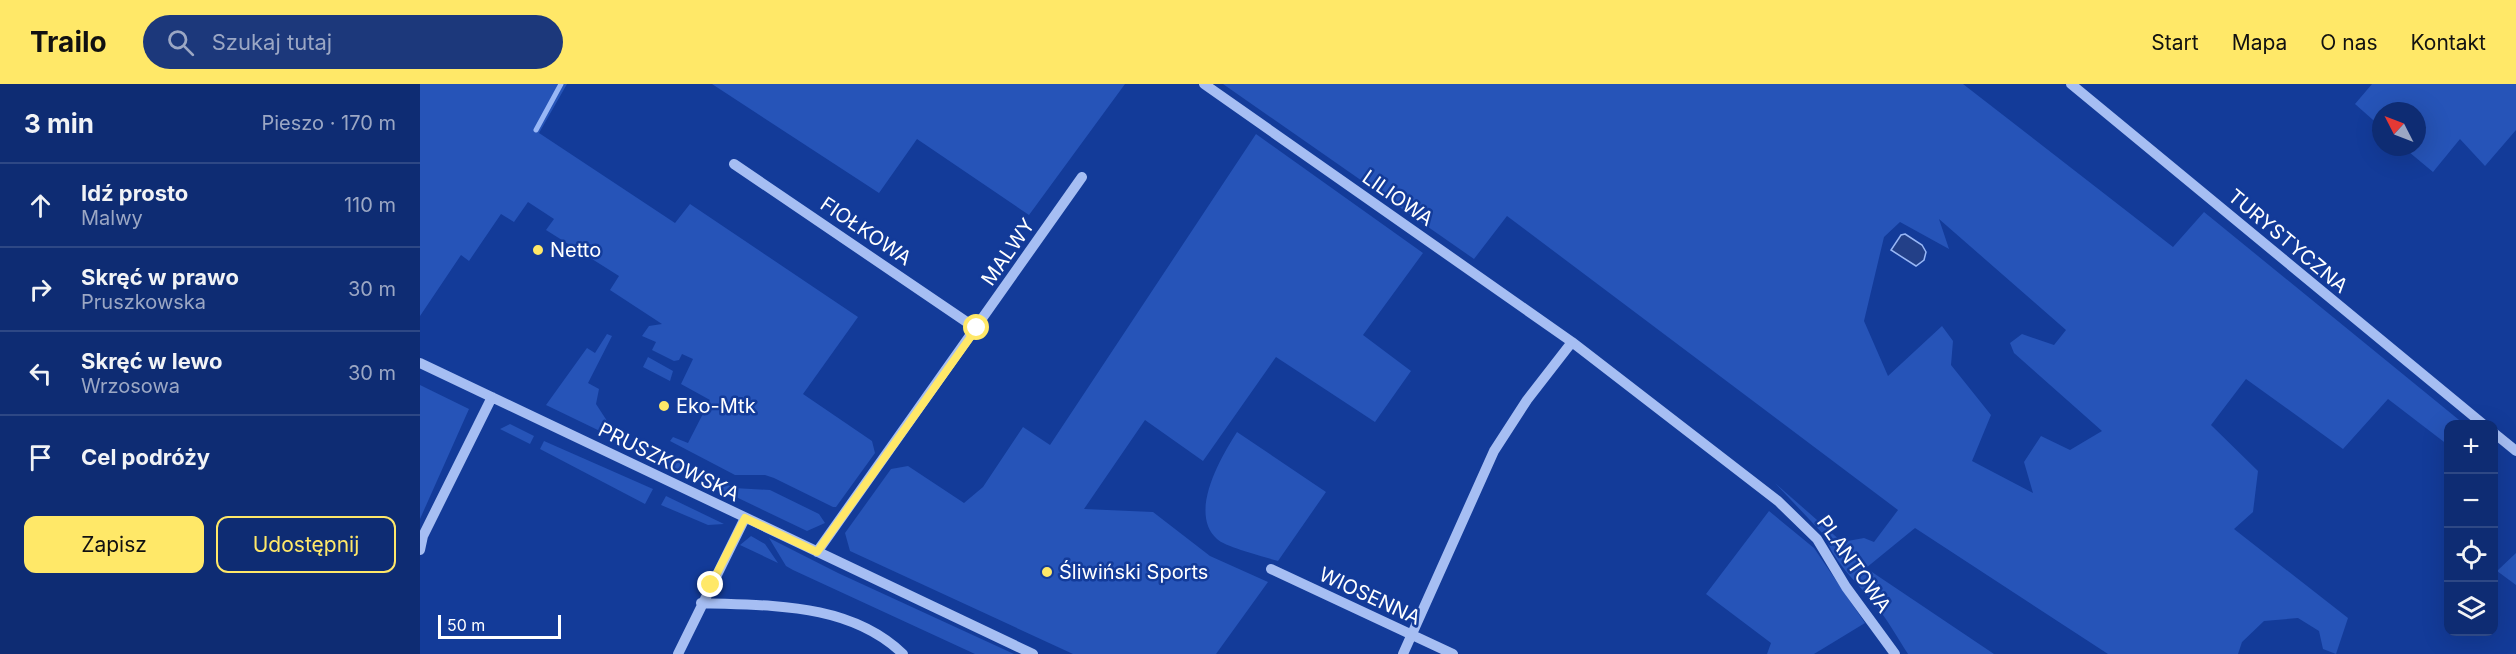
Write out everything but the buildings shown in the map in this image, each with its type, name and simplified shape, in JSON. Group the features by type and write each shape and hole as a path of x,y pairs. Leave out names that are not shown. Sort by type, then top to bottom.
{"street":[{"name":"LILIOWA","path":"1204,84 1572,342 1778,501"},
{"name":"TURYSTYCZNA","path":"2071,84 2478,420"},
{"name":"FIOŁKOWA","path":"734,164 977,328"},
{"name":"MALWY","path":"817,552 1082,177"},
{"path":"1403,654 1494,451 1527,400 1572,342"},
{"name":"PRUSZKOWSKA","path":"420,363 1033,654"},
{"path":"420,550 423,536 492,397"},
{"path":"2498,437 2516,451"},
{"name":"PLANTOWA","path":"1778,501 1817,539 1846,587 1895,654"},
{"path":"678,654 701,603 745,518"},
{"name":"WIOSENNA","path":"1271,569 1453,654"},
{"path":"701,603 800,608 854,622 903,654"}],"shaded area":[{"path":"420,84 567,84 539,133 675,223 690,204 858,317 803,394 872,441 875,453 836,507 765,475 735,475 670,441 673,437 688,443 710,400 681,384 693,359 682,354 679,360 674,361 652,350 656,342 642,336 649,326 662,324 610,290 619,276 546,230 554,219 528,202 514,222 501,214 469,261 461,255 420,316"},
{"path":"712,84 1125,84 1029,215 917,139 879,193"},
{"path":"1223,84 1963,84 2173,247 2204,212 2459,420 2444,420 2444,442 2388,399 2343,449 2246,379 2211,425 2258,471 2253,512 2234,529 2348,618 2336,654 2323,649 2319,631 2298,618 2264,621 2242,642 2238,654 2108,654 1915,528 1866,568 1994,654 1908,654 1880,611 1835,557 1825,536 1775,483 1842,542 1864,538 1874,542 1898,510 1507,216 1474,259","holes":["1939,219 2066,330 2054,345 2022,334 2010,343 2014,353 2102,431 2070,450 2041,436 2024,462 2033,493 1972,461 1991,415 1951,365 1953,341 1942,326 1888,376 1864,321 1884,237 1900,222 1949,249"]},
{"path":"2372,84 2516,84 2516,130 2485,166 2460,139 2433,172 2414,156 2426,156 2426,102 2372,102 2372,119 2355,104"},
{"path":"1256,134 1423,253 1363,335 1411,371 1375,422 1276,357 1203,461 1145,420 1084,509 1153,512 1210,556 1268,582 1216,654 1073,654 850,551 845,533 891,469 908,466 964,503 983,487 1023,427 1050,445"},
{"path":"1905,234 1922,245 1926,252 1924,260 1916,266 1891,250 1901,235"},
{"path":"607,334 612,336 588,383 599,389 596,404 609,424 604,433 546,405 587,348 595,353"},
{"path":"648,357 673,371 670,381 643,367"},
{"path":"420,385 469,409 420,519"},
{"path":"510,424 534,436 530,444 500,429"},
{"path":"1237,432 1326,492 1278,561 1221,542 1209,528 1206,500 1210,485"},
{"path":"544,441 653,489 645,504 540,449"},
{"path":"665,453 734,488 770,490 819,514 825,523 807,531 661,461"},
{"path":"666,496 724,524 708,525 661,505"},
{"path":"1769,511 1814,548 1865,623 1814,654 1767,654 1771,643 1706,594"},
{"path":"751,536 765,544 778,563 740,545"},
{"path":"769,538 838,573 1014,654 975,654 793,570 786,566"},
{"path":"2516,553 2516,585 2498,570"}],"waterway":[{"path":"536,130 561,84"}],"place":[{"name":"Netto","path":"538,250"},
{"name":"Eko-Mtk","path":"664,406"},
{"name":"Śliwiński Sports","path":"1047,572"}],"route":[{"path":"711,585 745,518 817,552 977,328"}]}
